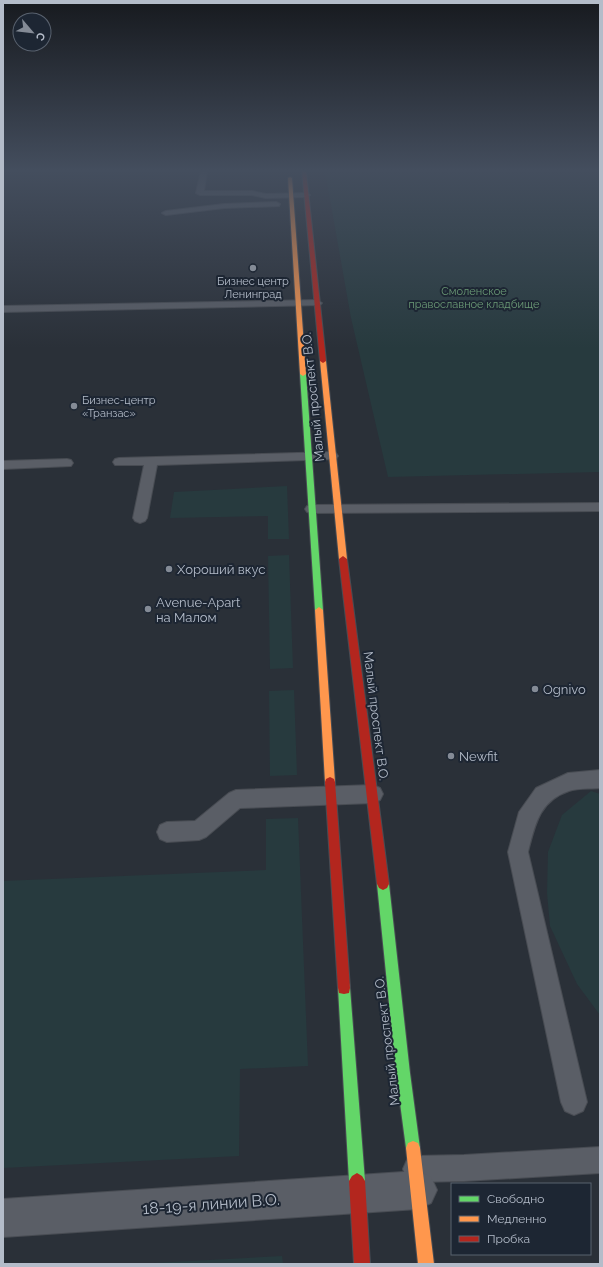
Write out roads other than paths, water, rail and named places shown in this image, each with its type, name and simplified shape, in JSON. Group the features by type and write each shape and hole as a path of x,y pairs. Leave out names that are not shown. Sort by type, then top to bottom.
{"main road":[{"name":"Малый проспект В.О.","path":"294,230 362,1264"},
{"name":"Малый проспект В.О.","path":"309,230 337,508 373,794 403,1073 426,1264"}],"street":[{"name":"18-19-я линии В.О.","path":"3,1218 357,1194 417,1180"}],"lane":[{"path":"3,309 316,303"},
{"path":"119,462 332,456"},
{"path":"140,518 151,461"},
{"path":"3,465 67,463"},
{"path":"312,508 600,507"},
{"path":"574,1102 518,852 526,819 543,794 568,782 600,779"},
{"path":"167,832 199,830 236,799 373,794"},
{"path":"417,1180 464,1168 600,1160"}],"place":[{"name":"Бизнес центр Ленинград","path":"253,268"},
{"name":"Бизнес-центр «Транзас»","path":"74,406"},
{"name":"Хороший вкус","path":"169,569"},
{"name":"Аvenue-Apart на Малом","path":"148,609"},
{"name":"Ognivo","path":"535,689"},
{"name":"Newfit","path":"451,756"}],"park label":[{"name":"Смоленское православное кладбище","path":"474,297"}]}
